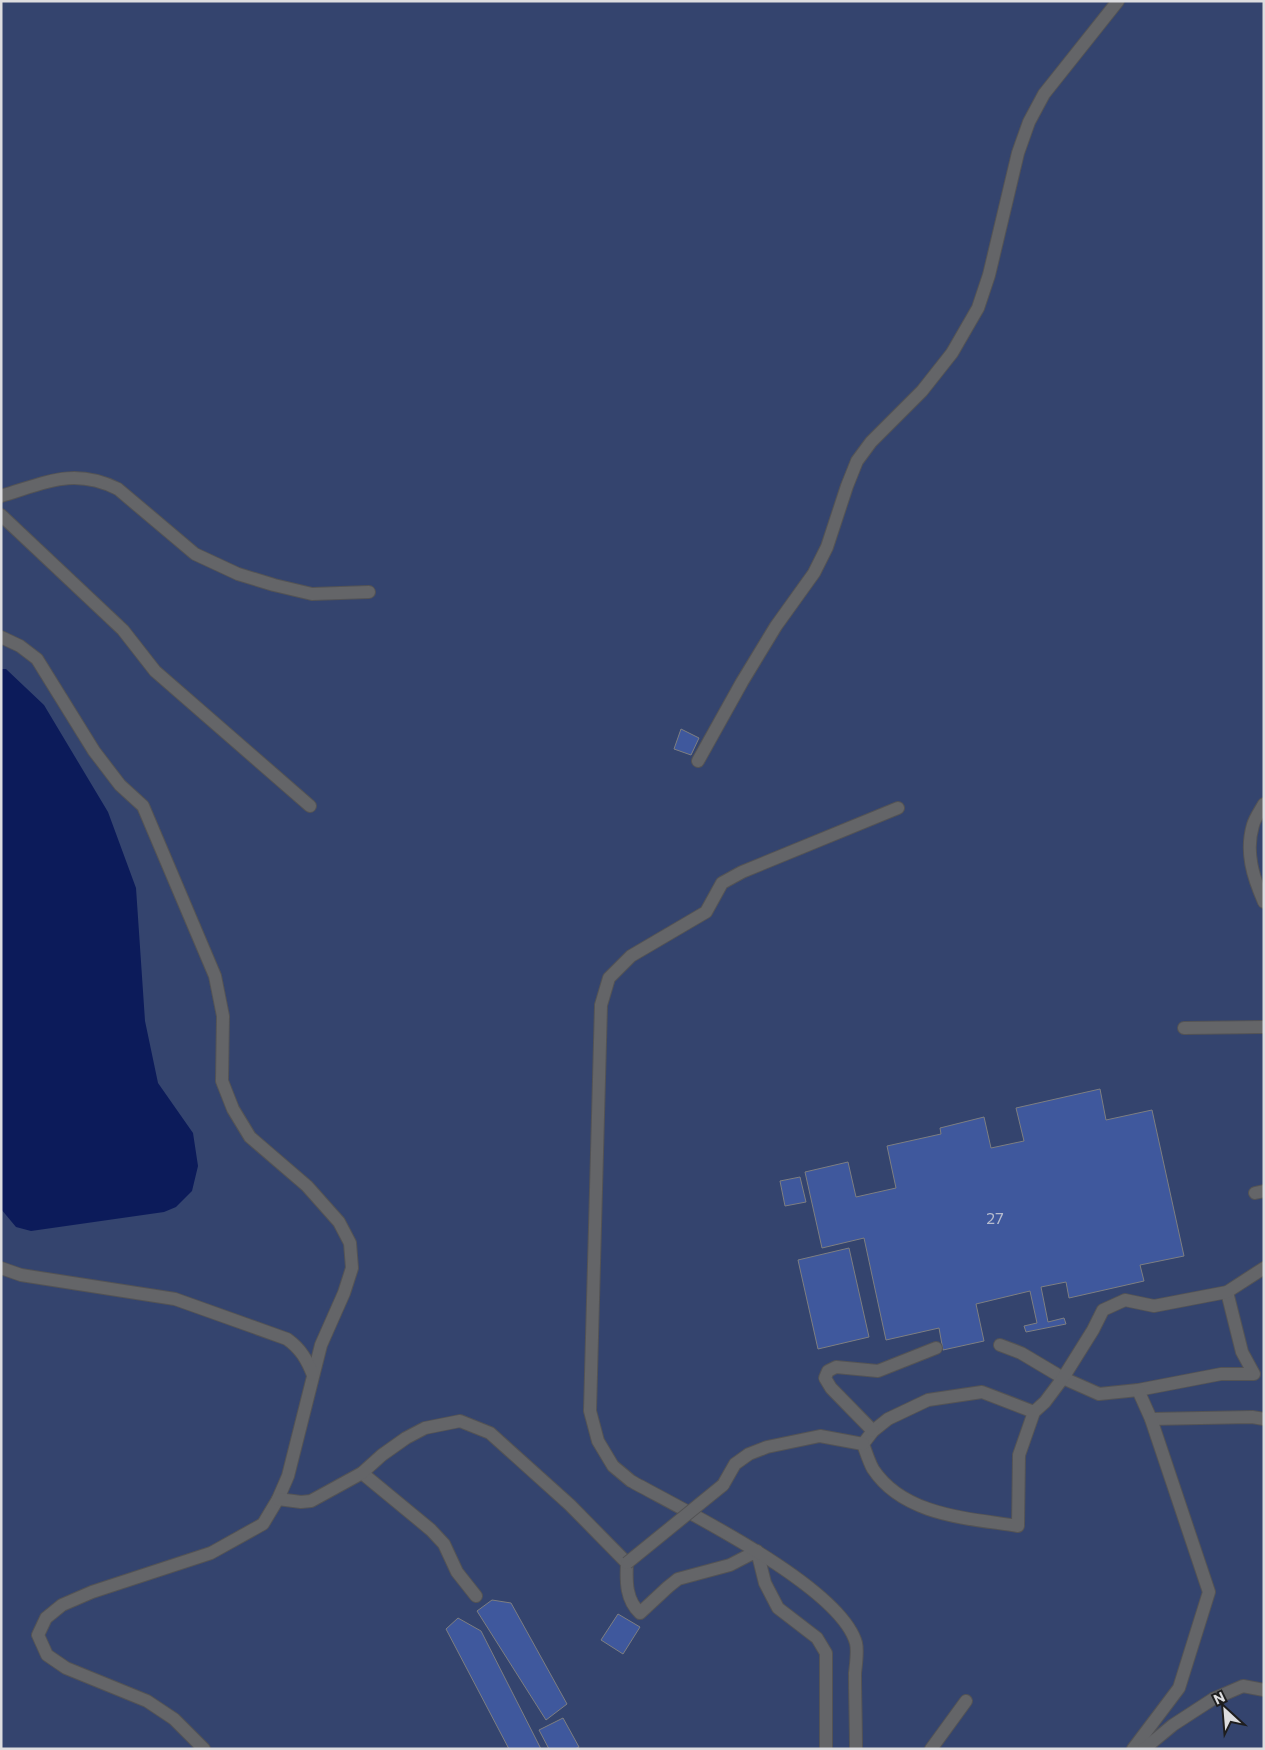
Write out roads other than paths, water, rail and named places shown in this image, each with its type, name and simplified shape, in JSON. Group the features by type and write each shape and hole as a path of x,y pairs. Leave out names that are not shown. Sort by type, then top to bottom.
{"street":[{"path":"698,761 776,626 814,573 827,547 857,461 871,442 922,391 952,352 978,308 989,275 1018,153 1029,122 1044,94 1118,1"},
{"path":"1,496 66,477 103,482 118,488 196,554 238,574 312,594 369,592"},
{"path":"1,515 123,630 156,672 310,806"},
{"path":"1,637 20,646 37,659 94,751 120,785 143,806 215,976 224,1016 222,1081 233,1109 250,1137 307,1186 339,1222 350,1243 352,1268 344,1293 320,1345 288,1476 278,1500 263,1524 211,1553 92,1592 62,1605 46,1618 38,1635 47,1655 66,1668 147,1701 174,1719 204,1749"},
{"path":"1264,804 1253,825 1249,851 1254,880 1264,902"},
{"path":"856,1749 856,1643 836,1610 757,1551 631,1481 613,1466 598,1440 590,1412 600,1005 609,978 631,956 706,912 722,883 742,872 898,808"},
{"path":"1184,1028 1264,1027"},
{"path":"1,1268 21,1275 175,1299 209,1310 288,1339 299,1347 314,1375"},
{"path":"863,1444 873,1468 891,1490 906,1501 960,1516 1018,1526 1019,1455 1034,1412 1045,1402 1063,1378 1093,1330 1102,1310 1125,1300 1154,1306 1227,1292 1264,1268"},
{"path":"1000,1345 1021,1353 1063,1378 1099,1394 1138,1390 1221,1374 1254,1374 1242,1352 1227,1292"},
{"path":"873,1430 831,1388 825,1378 828,1370 836,1367 878,1371 936,1348"},
{"path":"1133,1749 1179,1688 1209,1592 1151,1419 1138,1390"},
{"path":"863,1444 873,1430 888,1419 928,1400 982,1392 1034,1412"},
{"path":"1151,1419 1252,1417 1264,1419"},
{"path":"278,1500 311,1501 362,1473 382,1454 406,1438 425,1428 460,1421 490,1433 570,1505 626,1563 626,1584 633,1606 640,1613 678,1579 730,1565 757,1551"},
{"path":"626,1563 723,1485 735,1464 749,1454 767,1447 820,1436 863,1444"},
{"path":"362,1473 444,1544 457,1572 476,1596"},
{"path":"757,1551 765,1583 778,1608 817,1638 826,1653 826,1749"},
{"path":"1144,1749 1172,1724 1213,1699 1243,1686 1264,1690"},
{"path":"931,1749 966,1701"}]}
